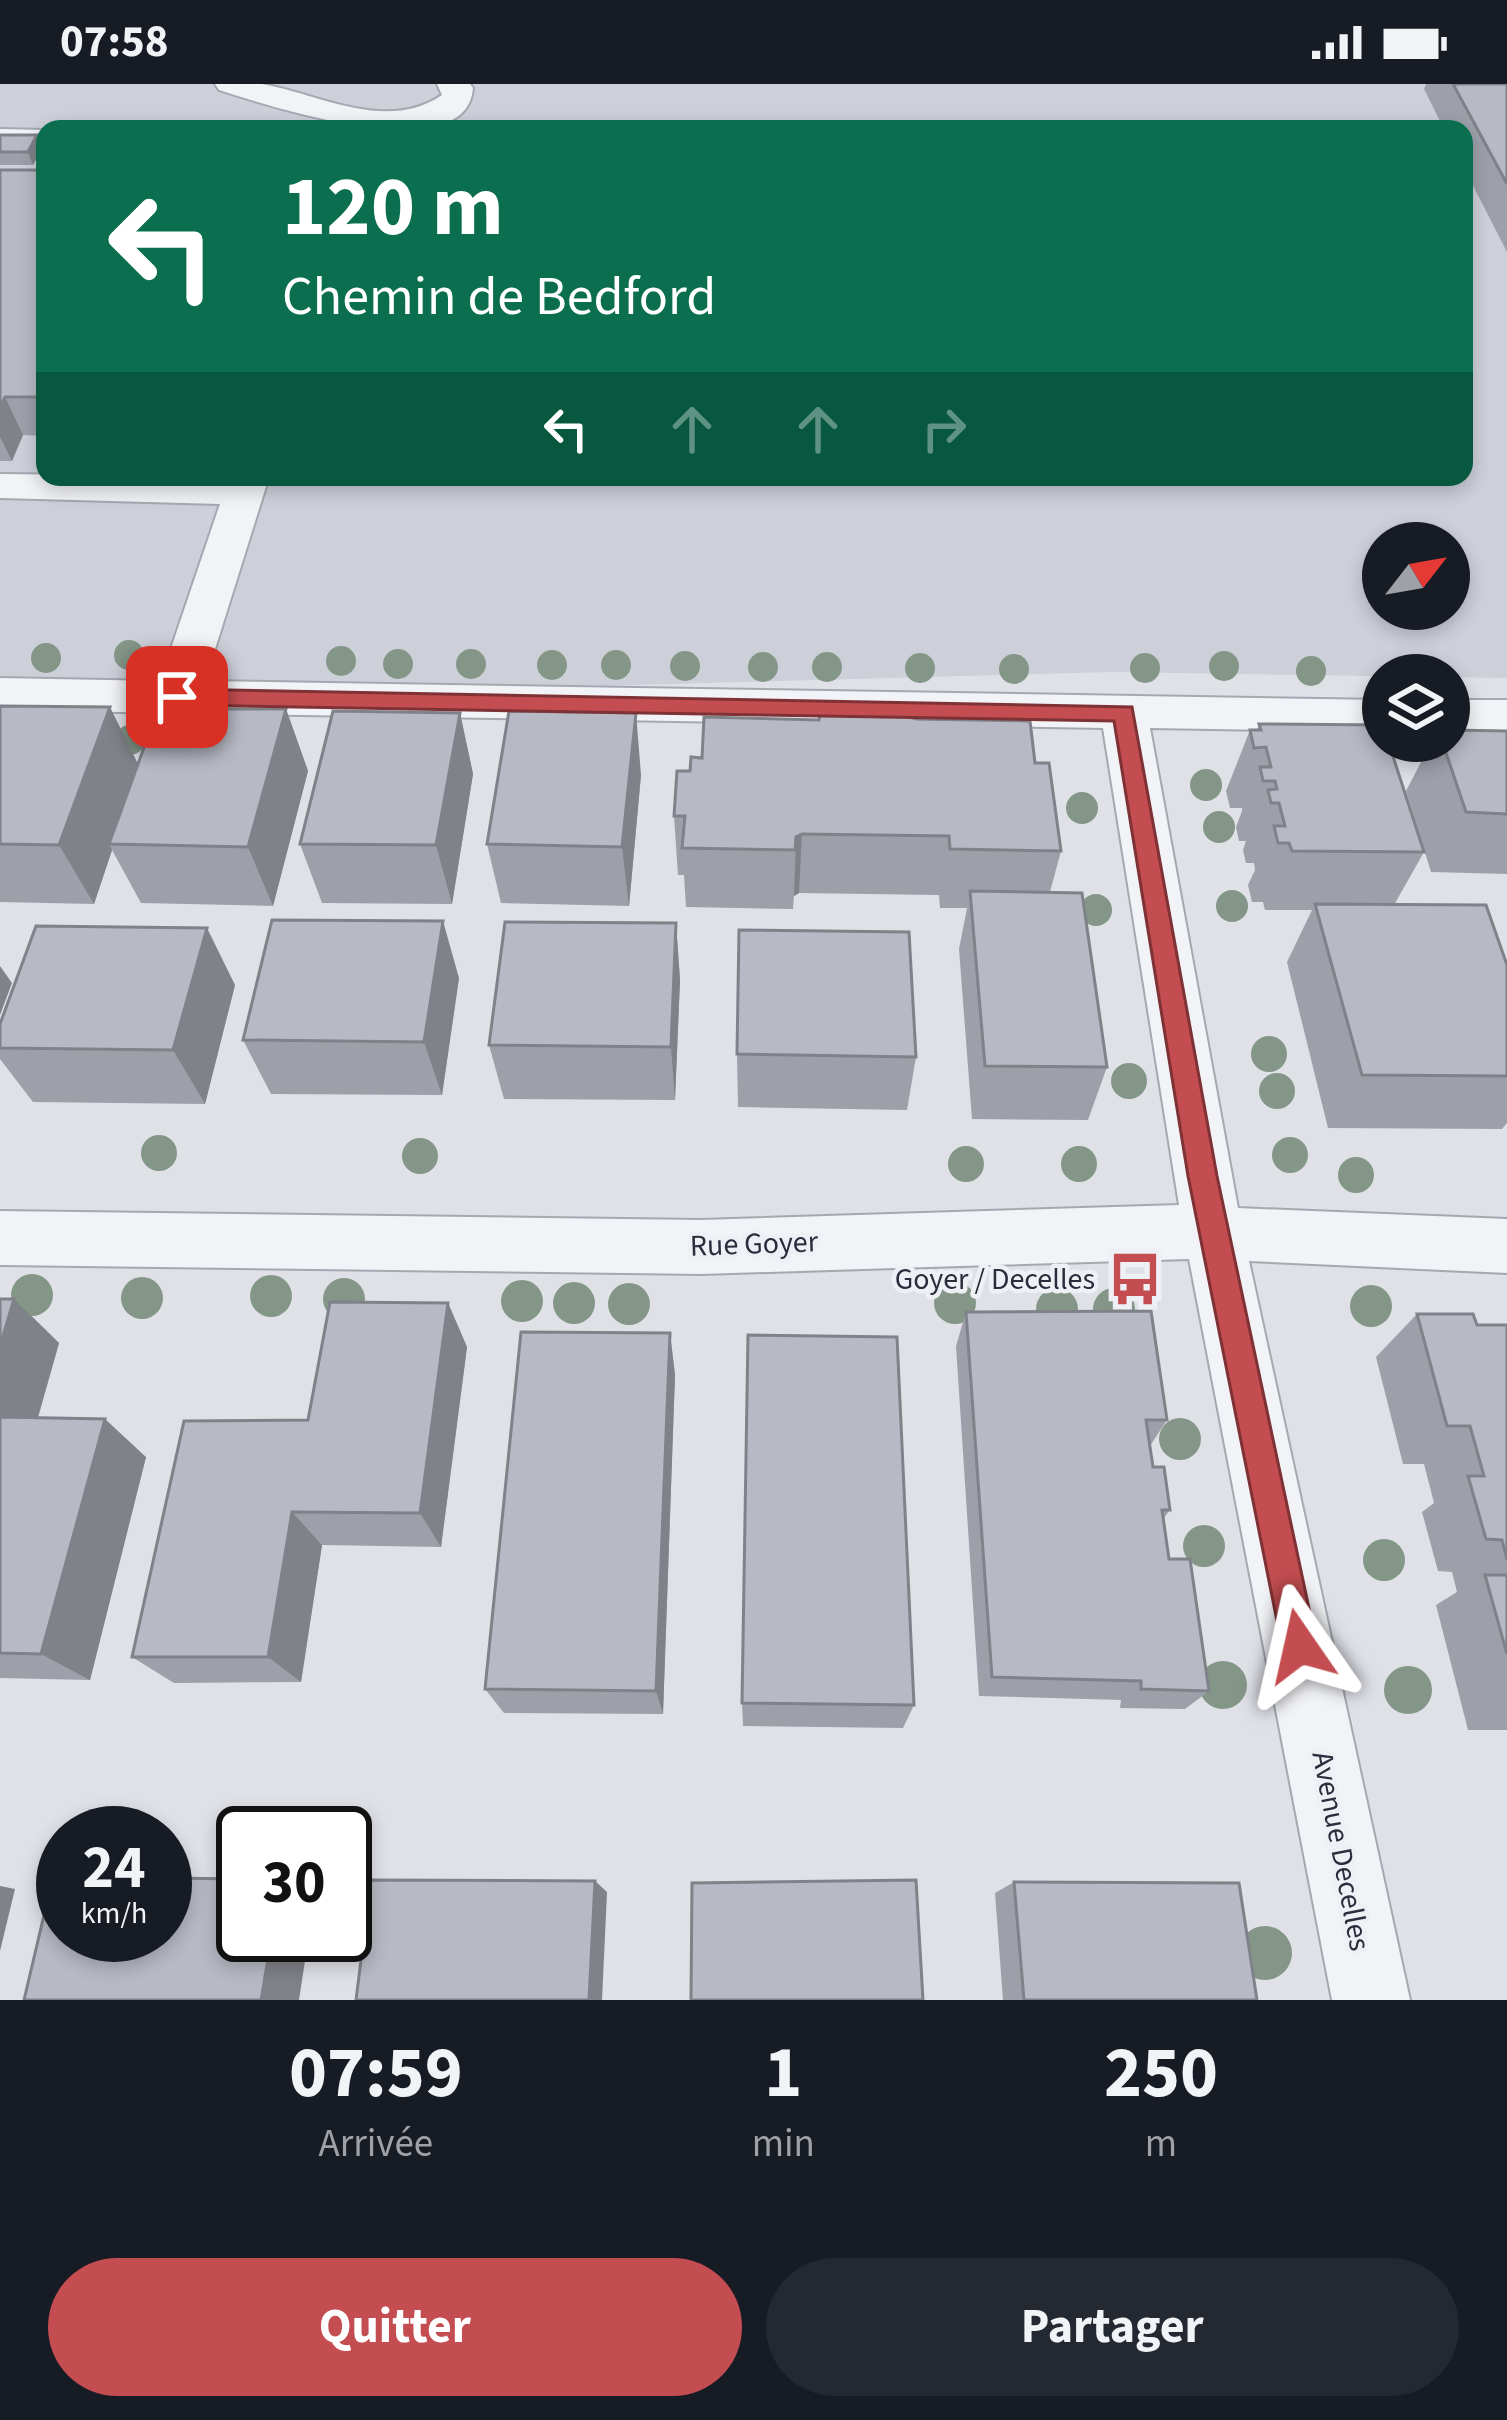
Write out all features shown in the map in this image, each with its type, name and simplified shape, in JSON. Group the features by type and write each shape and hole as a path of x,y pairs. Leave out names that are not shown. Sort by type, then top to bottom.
{"street":[{"path":"230,84 336,117 362,119 404,118 449,108 458,99 458,88 452,84"},
{"path":"471,120 487,112"},
{"path":"0,138 36,139"},
{"path":"0,486 36,486"},
{"path":"177,697 244,486"},
{"path":"0,694 1362,716"},
{"name":"Avenue Decelles","path":"1124,713 1214,1232 1371,2000"},
{"path":"1470,716 1507,716"},
{"name":"Rue Goyer","path":"0,1238 701,1247 1214,1232 1507,1246"}],"shaded area":[{"path":"0,84 1507,84 1507,678 1470,677 1470,654 1362,654 1362,676 1113,672 187,697 0,694"}],"building":[{"path":"1453,84 1507,84 1507,184 1473,120"},
{"path":"0,135 36,135 28,152 0,152"},
{"path":"0,170 36,170 36,397 5,397 0,408"},
{"path":"0,706 110,707 59,845 0,844"},
{"path":"158,709 286,709 248,847 109,844"},
{"path":"333,711 460,713 436,845 300,844"},
{"path":"509,711 636,713 622,847 487,844"},
{"path":"891,712 916,719 1030,721 1035,763 1049,763 1061,851 950,849 949,836 802,834 796,837 795,850 682,848 685,816 674,816 677,771 690,771 691,757 702,758 704,717 819,720 820,714"},
{"path":"1259,724 1362,725 1362,762 1395,762 1424,852 1292,851 1289,843 1278,843 1274,826 1285,826 1279,803 1271,803 1268,790 1277,789 1275,781 1263,781 1260,767 1271,767 1266,747 1254,748 1250,730 1261,730"},
{"path":"1470,730 1507,731 1507,814 1466,812 1449,762 1470,762"},
{"path":"970,891 1082,893 1107,1067 985,1066"},
{"path":"1315,904 1486,905 1507,965 1507,1076 1362,1075"},
{"path":"272,920 443,921 424,1042 243,1040"},
{"path":"505,922 676,923 671,1047 489,1045"},
{"path":"36,926 207,928 173,1050 0,1048 0,1024"},
{"path":"739,930 909,932 916,1057 737,1054"},
{"path":"0,1299 14,1299 0,1346"},
{"path":"330,1302 448,1303 420,1513 292,1512 268,1657 132,1657 184,1421 308,1420"},
{"path":"1151,1311 1167,1420 1146,1420 1153,1467 1164,1467 1170,1510 1162,1510 1169,1559 1190,1559 1209,1691 1141,1689 1141,1681 992,1677 966,1312"},
{"path":"1417,1314 1473,1314 1477,1325 1507,1325 1507,1560 1502,1540 1486,1539 1468,1476 1484,1476 1470,1426 1447,1426"},
{"path":"521,1332 670,1333 656,1691 485,1689"},
{"path":"748,1335 897,1337 914,1705 742,1703"},
{"path":"0,1417 105,1419 41,1654 0,1653"},
{"path":"1485,1575 1507,1575 1507,1654"},
{"path":"192,1878 216,1879 216,1962 267,1962 261,2000 24,2000 36,1949 36,1962 192,1962"},
{"path":"372,1880 595,1881 589,2000 356,2000 361,1962 372,1962"},
{"path":"916,1880 923,2000 691,2000 692,1883"},
{"path":"1014,1882 1239,1883 1257,2000 1024,2000"}],"place":[{"name":"Goyer / Decelles","path":"1135,1279"}],"route":[{"path":"177,697 1124,713 1202,1176 1300,1646"}]}
